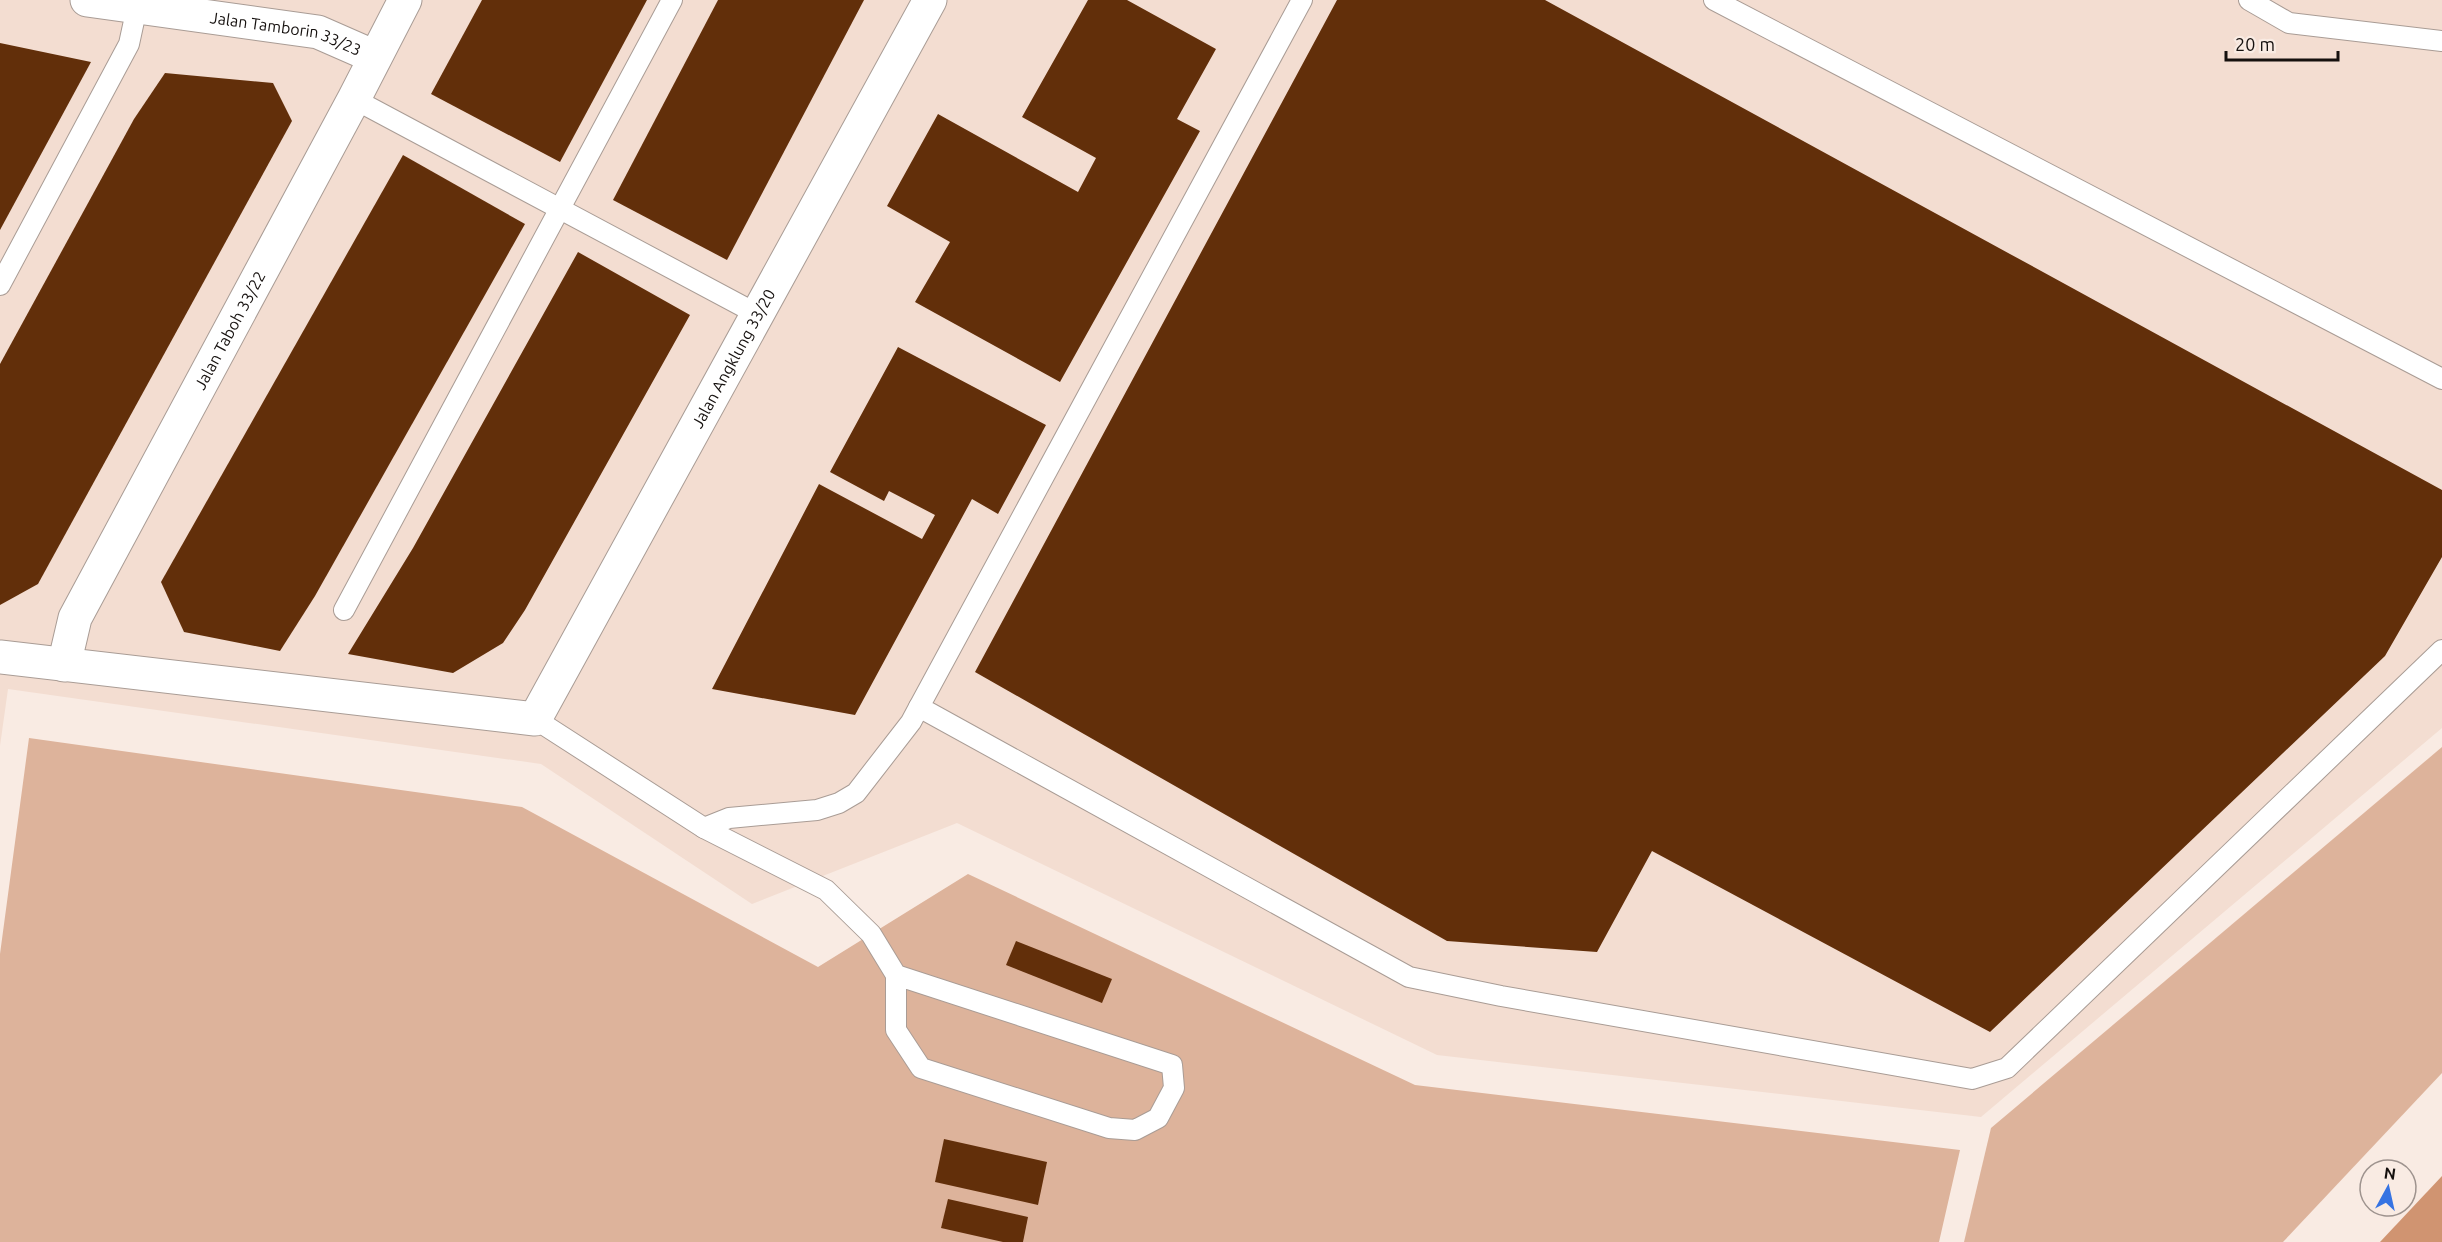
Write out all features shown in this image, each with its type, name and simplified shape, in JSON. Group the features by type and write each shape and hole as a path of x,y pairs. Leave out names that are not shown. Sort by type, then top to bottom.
{"street":[{"name":"Jalan Tamborin 33/23","path":"87,0 318,32 375,57"},
{"name":"Jalan Taboh 33/22","path":"64,665 75,618 405,0"},
{"name":"Jalan Angklung 33/20","path":"536,719 930,0"},
{"path":"0,657 536,719"}],"lane":[{"path":"344,610 672,0"},
{"path":"704,828 729,818 817,810 839,803 856,794 911,722 1302,0"},
{"path":"1716,0 2442,379"},
{"path":"2248,0 2289,23 2442,41"},
{"path":"0,285 129,44 137,7"},
{"path":"354,99 757,314"},
{"path":"919,707 1409,977 1501,996 1972,1079 2007,1068 2442,650"},
{"path":"536,719 704,828 826,890 871,934 896,975 896,1030 921,1068 1109,1128 1135,1131 1158,1118 1174,1088 1172,1065 896,975"}],"shaded area":[{"path":"0,0 2442,0 2442,728 1981,1117 1437,1055 957,823 752,904 541,764 8,689 0,746"},
{"path":"29,738 522,807 818,967 968,874 1415,1085 1960,1150 1939,1242 0,1242 0,954"},
{"path":"2442,747 2442,1073 2362,1158 2358,1158 2358,1162 2283,1242 1964,1242 1991,1128"},
{"path":"2442,1176 2442,1242 2380,1242 2403,1218 2418,1218 2418,1202"}],"building":[{"path":"482,0 647,0 560,162 431,94"},
{"path":"718,0 864,0 727,260 613,200"},
{"path":"1088,0 1127,0 1216,49 1177,119 1200,131 1060,382 915,302 950,242 887,206 938,114 1078,192 1096,158 1022,117"},
{"path":"1337,0 1545,0 2442,490 2442,557 2385,656 1990,1032 1652,851 1597,952 1447,941 975,672"},
{"path":"0,43 91,62 0,230"},
{"path":"165,73 273,83 292,121 38,584 0,605 0,364 134,119"},
{"path":"403,155 525,224 315,596 280,651 184,632 161,582"},
{"path":"578,252 690,315 525,610 503,643 453,673 348,654 413,548"},
{"path":"898,347 1046,425 998,514 972,499 855,715 712,689 819,484 922,539 935,515 889,491 884,501 830,472"},
{"path":"1016,941 1112,979 1102,1003 1006,965"},
{"path":"944,1139 1047,1162 1038,1205 935,1182"},
{"path":"948,1199 1028,1217 1023,1242 1003,1242 941,1228"}]}
